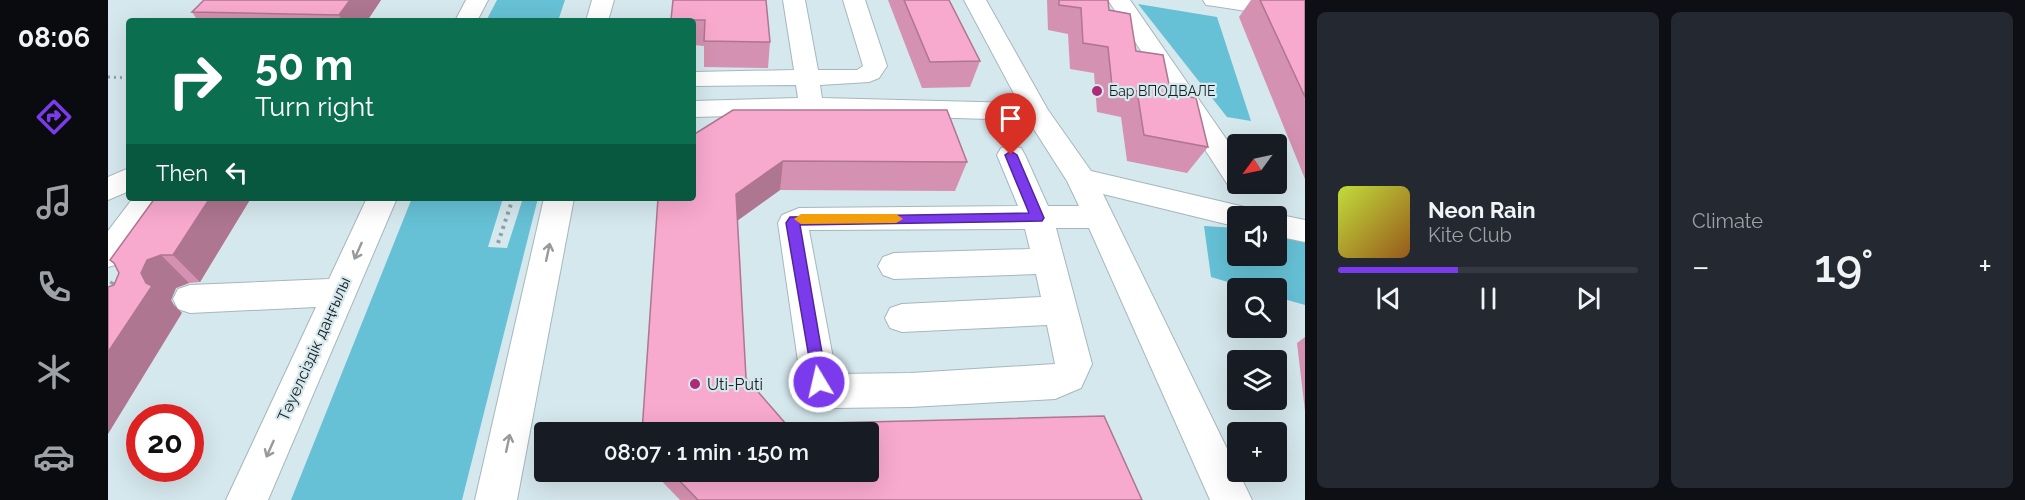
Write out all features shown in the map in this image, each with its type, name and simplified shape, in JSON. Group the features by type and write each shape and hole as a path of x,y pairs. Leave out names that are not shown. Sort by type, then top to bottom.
{"street":[{"path":"468,18 477,0"},
{"path":"598,18 603,0"},
{"path":"794,0 811,106"},
{"path":"696,79 860,77 870,73 875,66 854,0"},
{"path":"975,0 1036,112 1081,179 1231,500"},
{"path":"1119,0 1227,162"},
{"path":"1214,0 1252,3 1305,13"},
{"path":"696,109 811,106 1036,112"},
{"path":"1011,155 1038,218 1050,261 1074,364 1068,376 1054,382 911,390 833,391 824,389 819,382 793,223 795,220 1038,218 1098,218"},
{"path":"1081,179 1227,213"},
{"path":"108,190 126,180"},
{"path":"112,267 147,201"},
{"name":"Тәуелсіздік даңғылы","path":"247,500 381,201"},
{"path":"496,500 558,201"},
{"path":"1287,227 1305,231"},
{"path":"894,266 1050,261"},
{"path":"190,299 340,292"},
{"path":"902,318 1062,310"}],"path":[{"path":"108,77 126,78"},
{"path":"498,243 512,201"},
{"path":"108,291 112,267"}],"shaded area":[{"path":"497,0 565,0 559,18 488,18"},
{"path":"1138,4 1217,17 1251,121 1227,117"},
{"path":"411,201 502,201 488,247 507,248 522,201 537,201 462,500 291,500"},
{"path":"1204,226 1227,227 1227,266 1287,266 1287,234 1305,239 1305,305 1287,300 1287,278 1227,278 1227,282 1211,277"}],"building":[{"path":"204,0 350,0 339,15 192,12"},
{"path":"673,0 766,0 770,42 704,41 705,20 671,18"},
{"path":"904,0 949,0 980,61 930,62"},
{"path":"1059,0 1108,0 1109,10 1130,14 1136,51 1163,55 1171,94 1196,98 1208,147 1144,135 1137,91 1112,86 1108,47 1083,43 1081,8 1059,5"},
{"path":"1260,0 1305,0 1305,97"},
{"path":"733,110 947,110 967,162 783,161 736,194 746,378 784,422 643,422 658,201 696,201 696,133"},
{"path":"153,201 208,201 173,255 161,255 147,260 141,273 146,283 152,286 108,352 108,287 114,285 119,273 110,260"},
{"path":"1104,416 1142,500 698,500 681,482 879,482 879,422 866,422"}],"slow traffic":[{"path":"801,219 896,219"}],"place":[{"name":"Бар ВПОДВАЛЕ","path":"1097,91"},
{"name":"Uti-Puti","path":"695,384"}],"route":[{"path":"819,382 793,223 795,220 1038,218 1011,155"}]}
